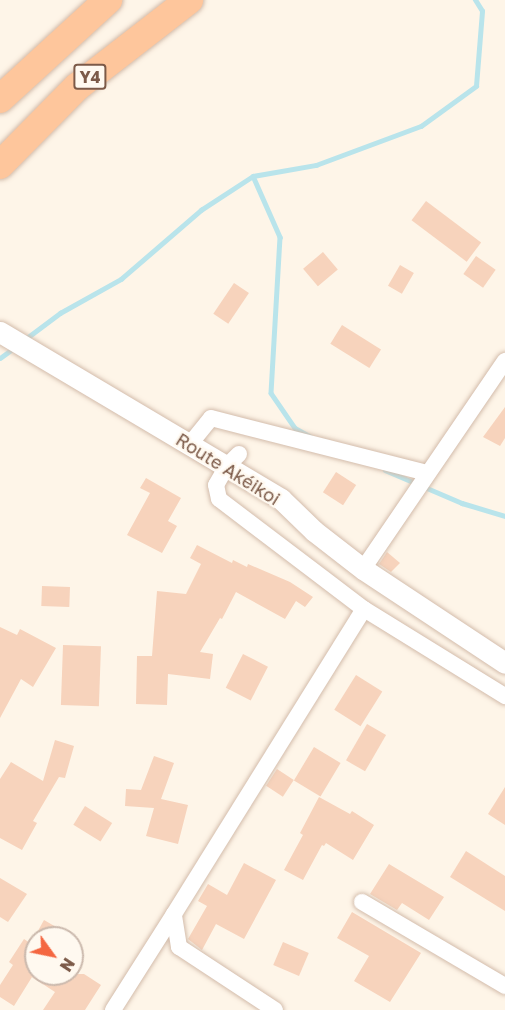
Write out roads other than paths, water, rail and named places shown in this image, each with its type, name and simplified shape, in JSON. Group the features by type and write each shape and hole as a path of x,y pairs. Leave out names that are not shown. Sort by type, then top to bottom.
{"highway":[{"name":"Y4","path":"0,99 108,0"},
{"name":"Y4","path":"0,165 77,87 189,0"}],"street":[{"name":"Route Akéikoi","path":"0,332 75,379 190,444 233,460 281,499 314,531 363,568 505,663"},
{"path":"363,568 426,473 503,367"},
{"path":"190,444 211,418 426,473"},
{"path":"233,460 216,485 219,499 364,609 505,696"},
{"path":"113,1010 364,609"},
{"path":"362,902 505,986"},
{"path":"174,914 178,947 275,1010"}],"waterway":[{"path":"24,340 60,313 121,279 201,210 253,176 316,165 421,126 476,86 482,11 475,0"},
{"path":"253,176 280,237 271,393 295,428 311,437"},
{"path":"0,358 15,347"},
{"path":"385,470 462,503 505,516"}]}
